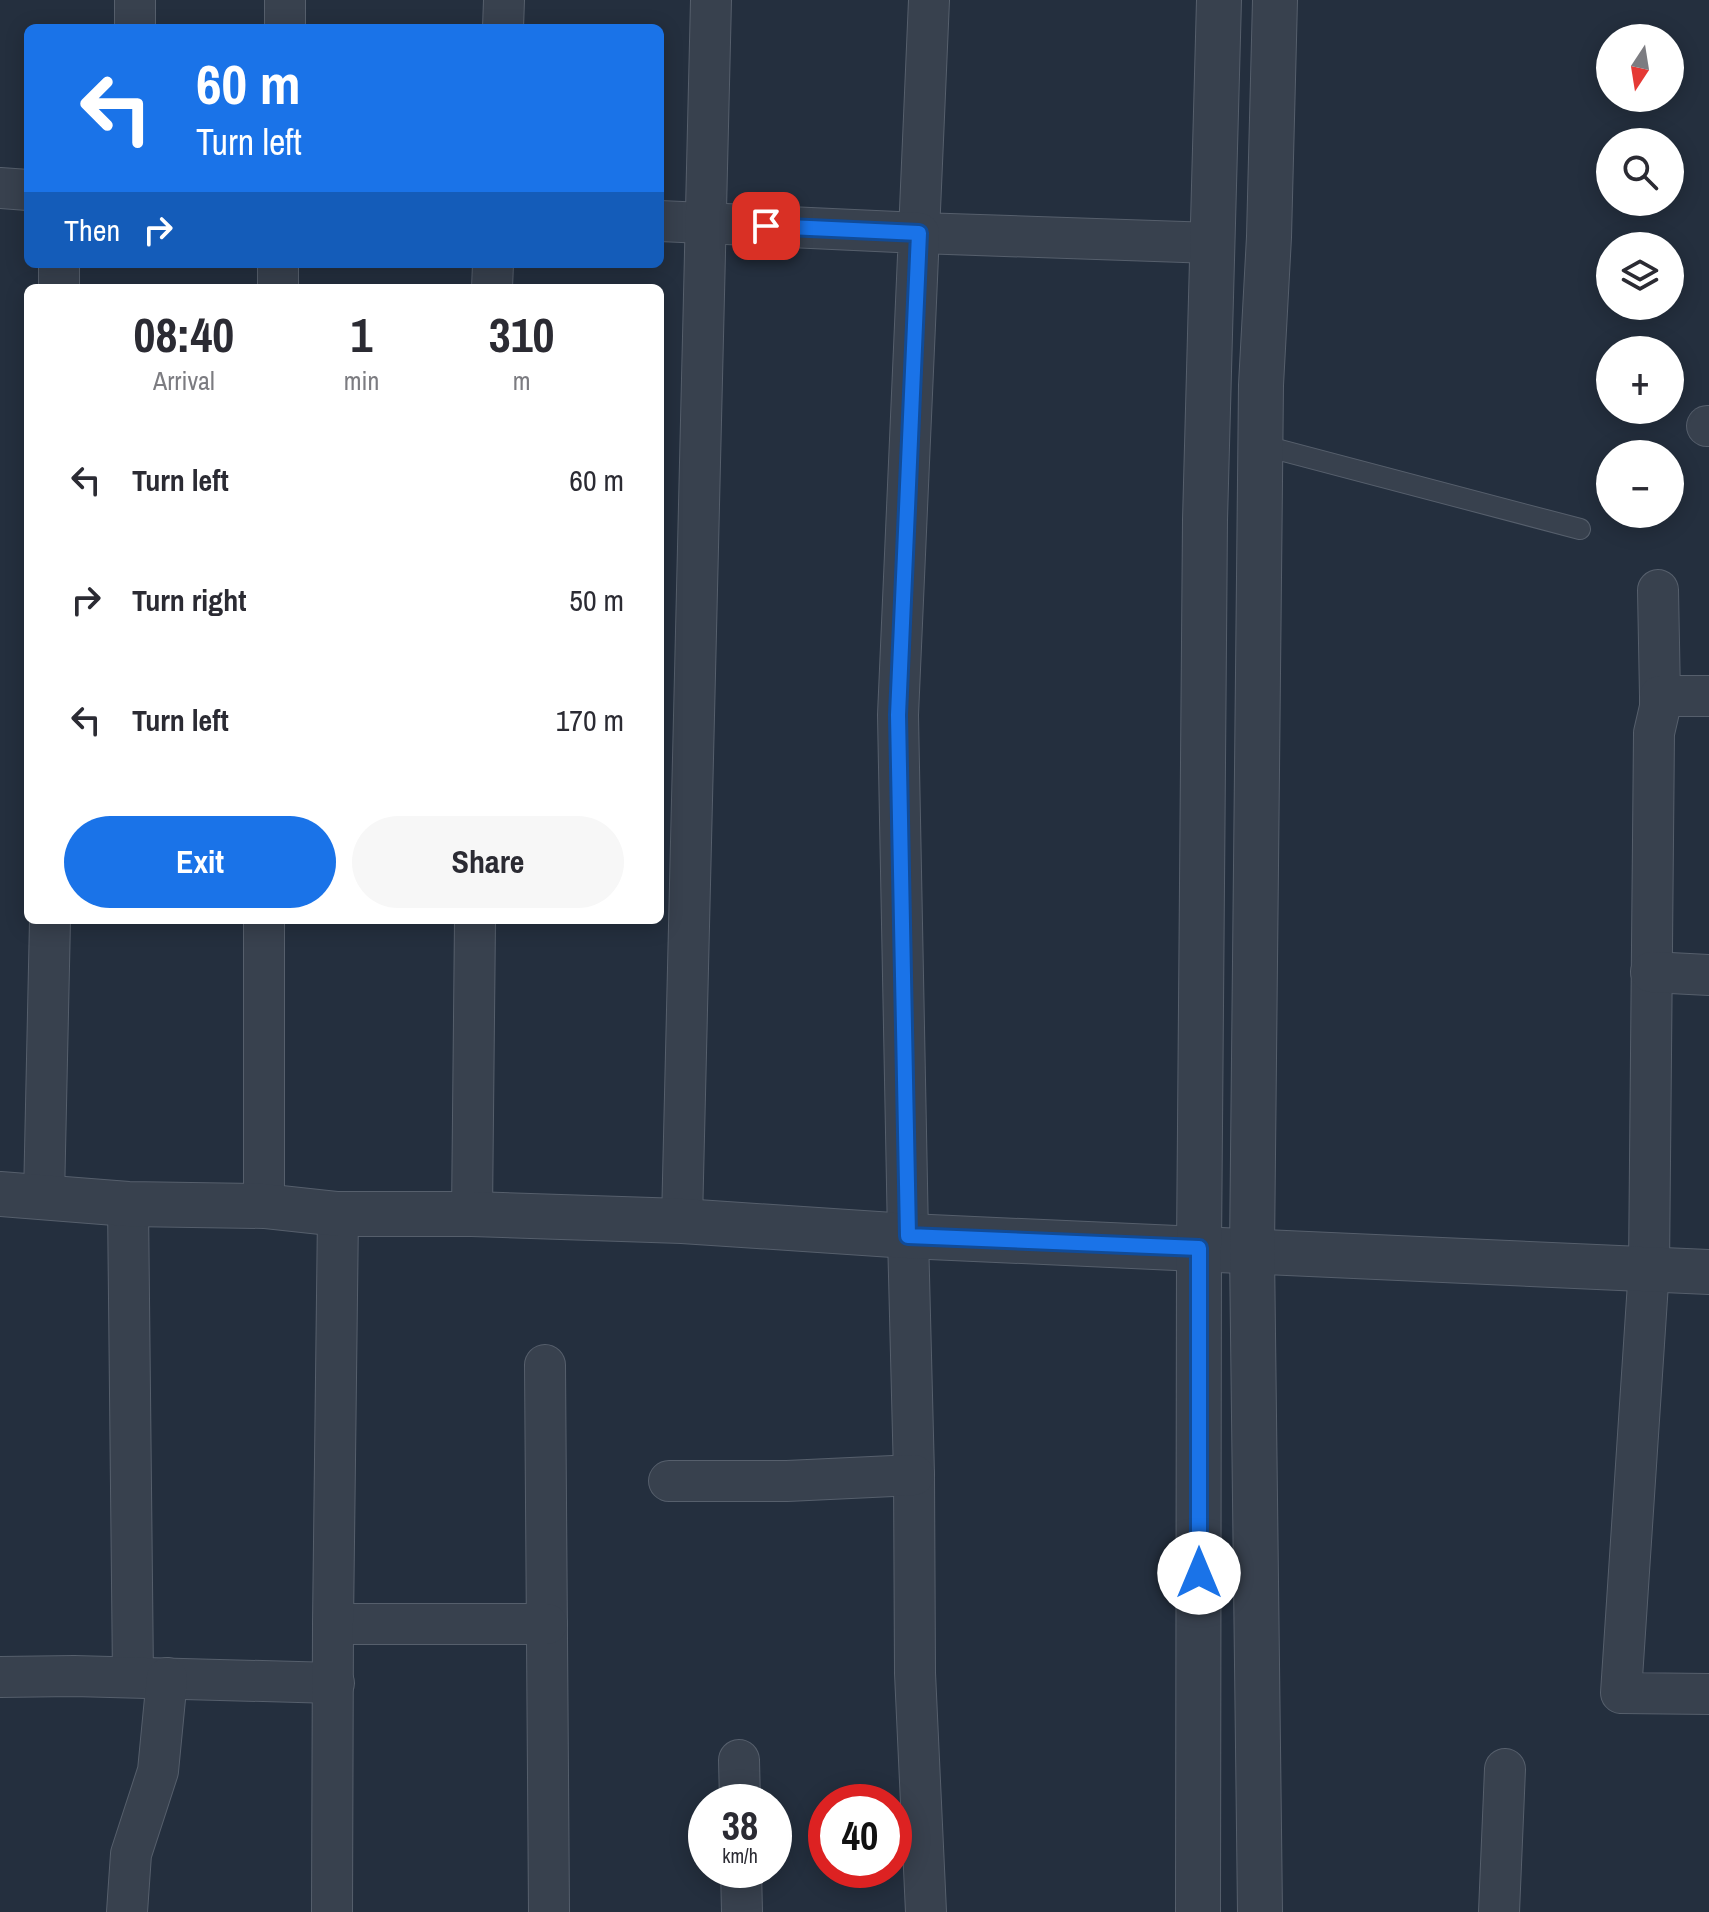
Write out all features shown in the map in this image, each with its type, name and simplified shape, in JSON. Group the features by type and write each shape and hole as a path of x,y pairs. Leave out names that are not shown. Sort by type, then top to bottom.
{"street":[{"path":"135,0 135,24"},
{"path":"285,0 285,24"},
{"path":"503,24 504,0"},
{"path":"682,1221 711,0"},
{"path":"926,1912 915,1673 914,1475 898,715 929,0"},
{"path":"1198,1912 1205,520 1219,0"},
{"path":"1260,1912 1252,1251 1261,445 1275,0"},
{"path":"0,188 24,190"},
{"path":"664,221 1213,243"},
{"path":"1658,590 1660,707 1654,733 1649,1268 1621,1693 1709,1694"},
{"path":"1660,696 1709,696"},
{"path":"44,1198 50,924"},
{"path":"264,924 264,1206"},
{"path":"472,1214 475,924"},
{"path":"1651,972 1709,975"},
{"path":"0,1194 128,1204 264,1206 338,1214 472,1214 682,1221 908,1236 1709,1272"},
{"path":"127,1912 131,1854 158,1771 150,1677 128,1204"},
{"path":"332,1912 338,1214"},
{"path":"545,1365 549,1912"},
{"path":"669,1481 787,1481 914,1475"},
{"path":"333,1624 547,1624"},
{"path":"0,1677 150,1677 334,1683"},
{"path":"739,1760 740,1784"},
{"path":"1499,1912 1505,1769"},
{"path":"741,1888 742,1912"}],"lane":[{"path":"1261,445 1580,529"}],"route":[{"path":"766,226 919,233 898,715 908,1236 1199,1248 1199,1573"}]}
